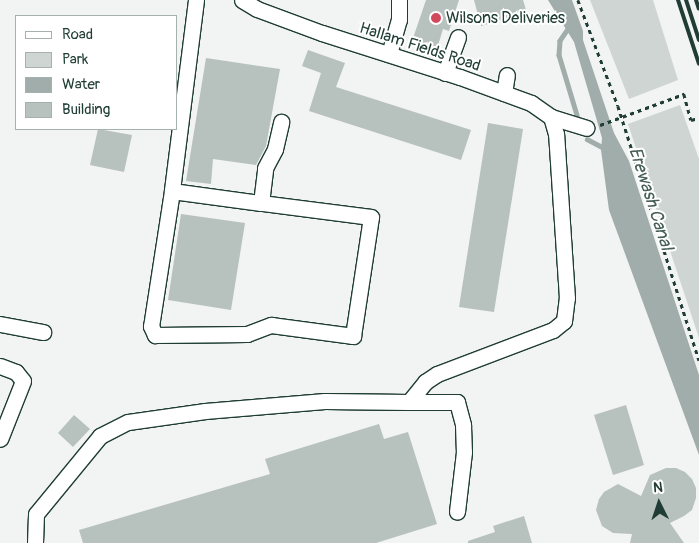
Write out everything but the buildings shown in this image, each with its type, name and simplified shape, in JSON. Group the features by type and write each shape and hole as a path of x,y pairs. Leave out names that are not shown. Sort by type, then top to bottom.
{"street":[{"path":"172,191 371,217 353,336 272,325 246,334 155,335 151,326 172,191 196,0"},
{"name":"Hallam Fields Road","path":"242,0 389,54 531,103 551,117 590,127"},
{"path":"389,54 399,20 400,0"},
{"path":"445,73 458,37"},
{"path":"504,93 507,75"},
{"path":"410,402 426,382 437,374 553,330 564,321 567,304 563,240 556,134 551,117"},
{"path":"261,204 266,168 275,149 281,122"},
{"path":"0,324 43,332"},
{"path":"0,366 16,372 23,381 0,439"},
{"path":"35,543 36,514 100,436 128,422 206,411 316,401 457,402 463,425 464,452 457,512"}],"path":[{"path":"578,0 621,119 699,360"},
{"path":"590,127 617,121 684,94 691,120 699,118"}],"green space":[{"path":"590,0 653,0 678,80 629,99"},
{"path":"680,105 699,159 699,338 628,124"}],"water":[{"path":"548,0 572,0 583,31 583,40 614,133 629,161 699,375 699,455 609,210 601,150 602,138 574,42"}],"waterway":[{"path":"570,26 560,41 559,55 577,115"},
{"path":"587,139 606,149"}],"railway":[{"path":"678,0 699,64"},
{"path":"686,0 699,40"},
{"path":"696,0 699,9"}],"place":[{"name":"Wilsons Deliveries","path":"436,18"}],"water label":[{"name":"Erewash Canal","path":"650,199"}]}
